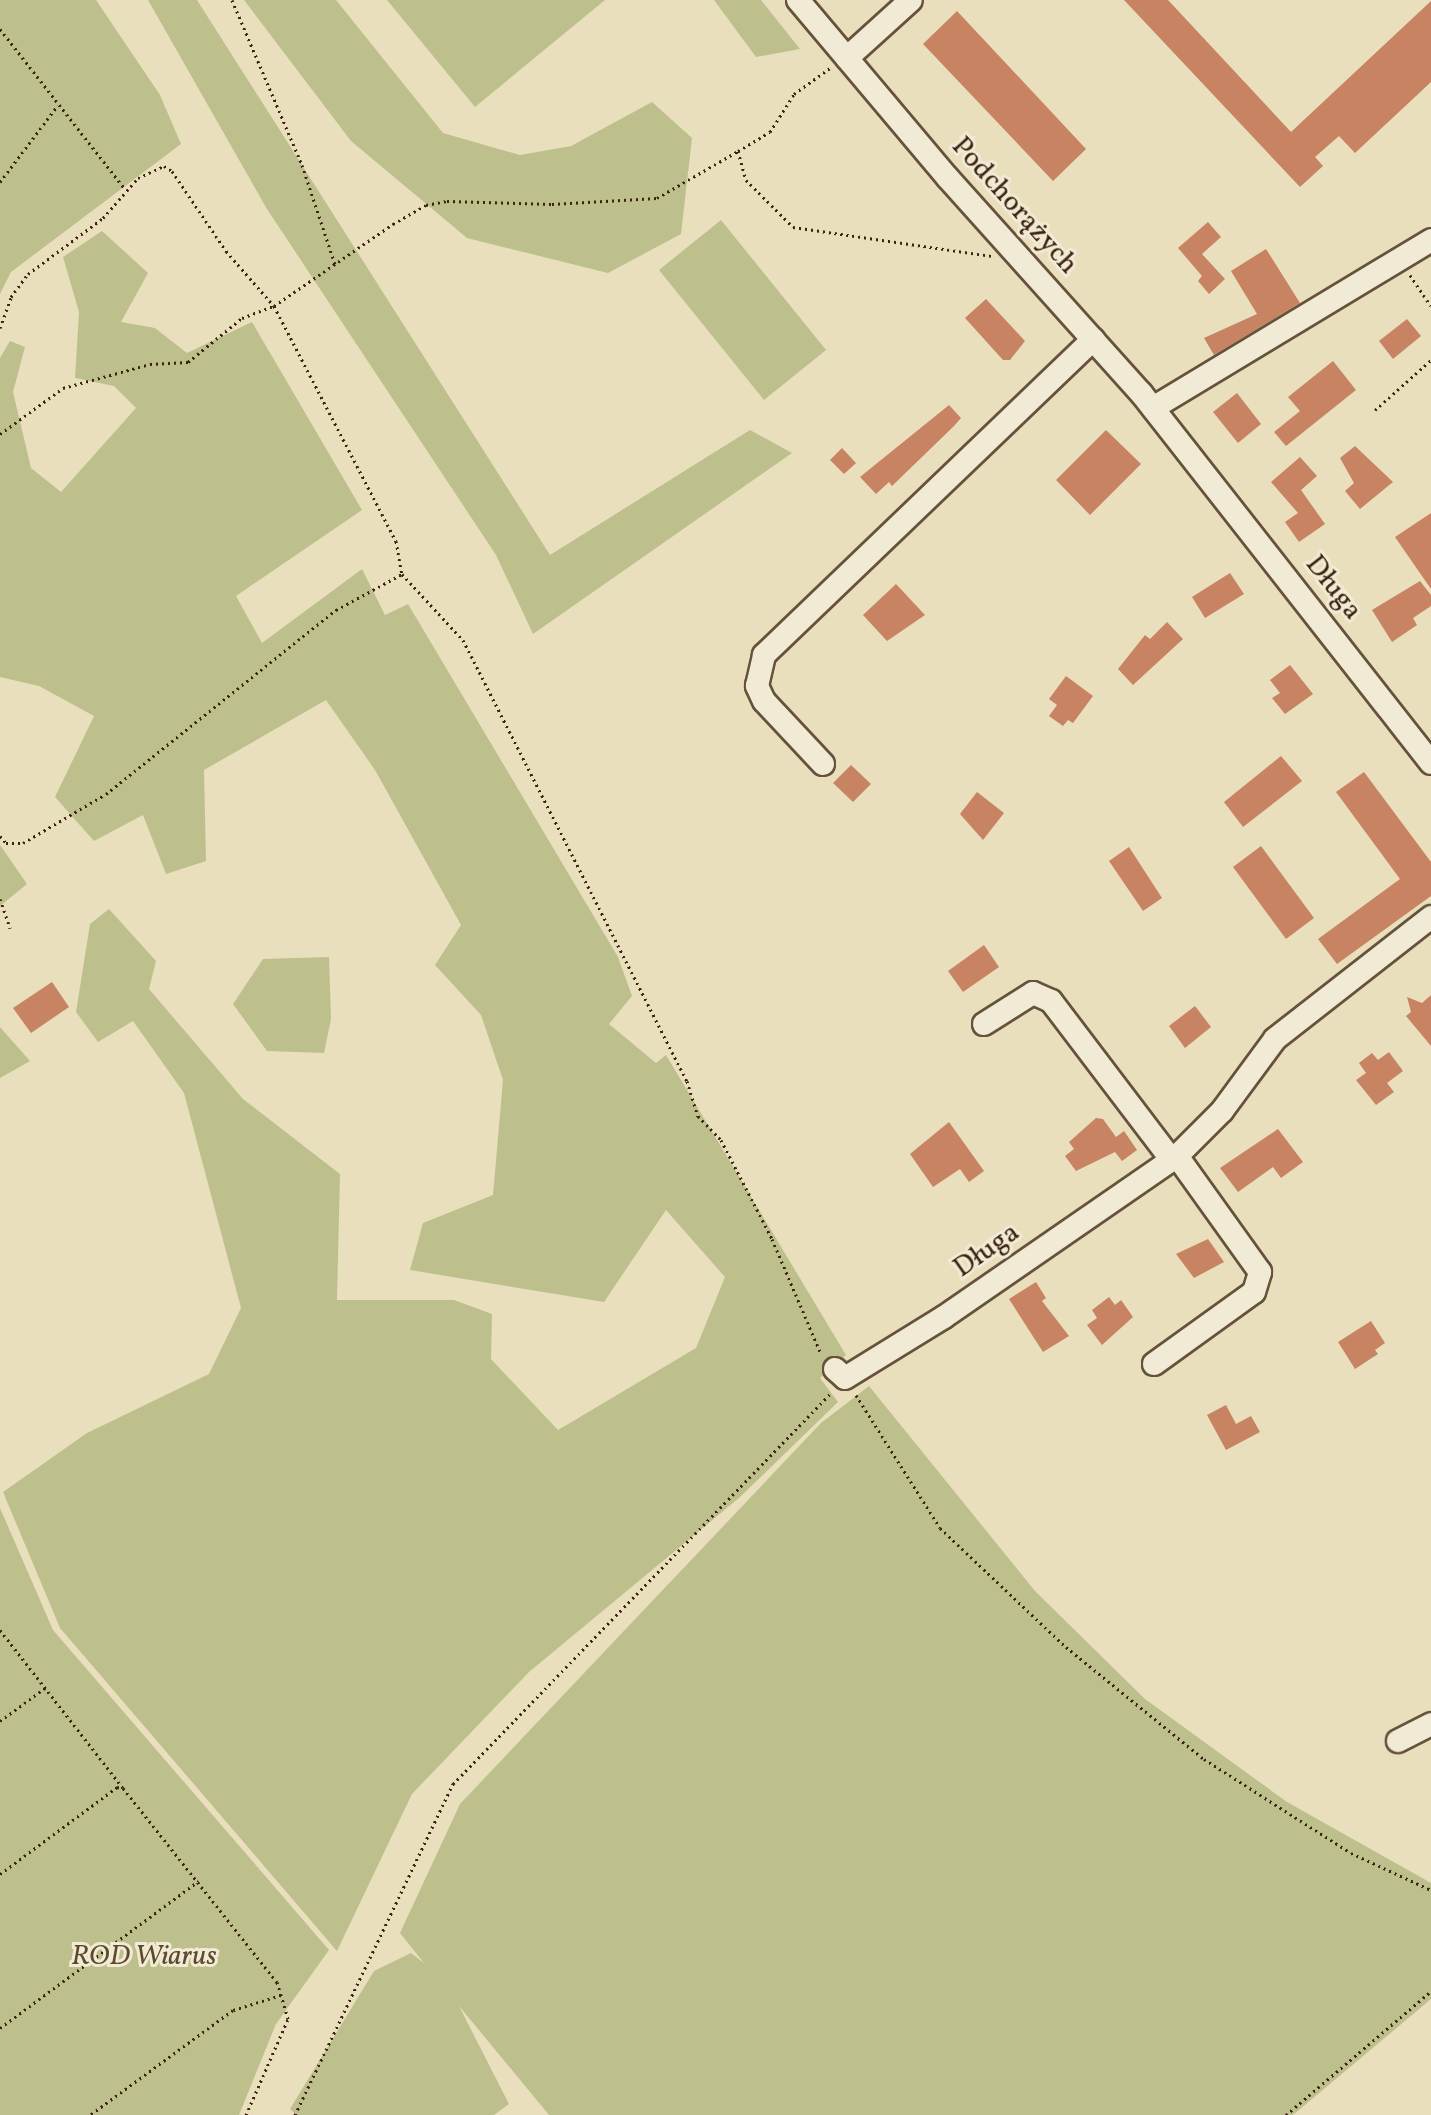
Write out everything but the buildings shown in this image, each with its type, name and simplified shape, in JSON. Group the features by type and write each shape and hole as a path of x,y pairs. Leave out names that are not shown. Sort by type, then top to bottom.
{"street":[{"name":"Podchorążych","path":"798,0 1019,259 1188,449"},
{"path":"847,58 911,0"},
{"path":"1153,408 1431,240"},
{"path":"823,764 764,701 757,686 764,655 1093,339"},
{"name":"Długa","path":"1188,449 1431,763"},
{"name":"Długa","path":"848,1371 944,1317 1174,1158 1222,1111 1275,1039 1431,917"},
{"path":"984,1024 1033,993 1051,1001 1260,1272 1254,1292 1154,1364"},
{"path":"1398,1741 1431,1724"}],"path":[{"path":"232,0 302,165 335,264"},
{"path":"0,29 125,189"},
{"path":"0,434 63,388 150,364 188,362 242,318 274,306 426,205 657,198 770,132 803,87 847,58"},
{"path":"0,182 58,105"},
{"path":"738,151 746,180 793,227 1019,259"},
{"path":"0,328 19,284 103,218 125,189 153,169 172,171 226,251 274,306 396,541 402,574 463,640 687,1081 698,1116 721,1140 772,1239 821,1356 848,1371 940,1528 1066,1647 1204,1759 1351,1853 1431,1890"},
{"path":"1399,258 1431,306"},
{"path":"1375,410 1431,360"},
{"path":"0,836 6,843 23,843 94,802 314,627 402,574"},
{"path":"0,899 10,928"},
{"path":"295,2115 453,1784 848,1371"},
{"path":"0,1630 277,1982 288,2019 246,2115"},
{"path":"0,1721 46,1687"},
{"path":"0,1874 117,1787 123,1788"},
{"path":"0,2028 199,1881"},
{"path":"1286,2115 1431,1991"},
{"path":"90,2115 233,2010 281,1995"}],"green space":[{"path":"0,0 96,0 160,95 181,144 11,272 0,294"},
{"path":"148,0 197,0 550,555 750,430 792,453 533,634 496,555 267,209"},
{"path":"244,0 336,0 443,133 520,155 571,146 652,102 692,138 681,234 608,273 467,238 351,141"},
{"path":"387,0 605,0 475,107"},
{"path":"714,0 761,0 800,49 756,57"},
{"path":"721,220 826,350 764,400 659,270"},
{"path":"102,231 148,273 121,322 155,328 187,353 252,322 362,510 236,596 262,643 362,569 385,615 408,604 618,957 632,996 609,1024 656,1063 666,1055 846,1355 820,1378 838,1402 739,1498 529,1672 412,1794 337,1951 60,1628 3,1492 87,1433 209,1374 241,1308 184,1093 133,1021 98,1042 76,1012 90,924 109,909 156,961 149,989 243,1099 340,1174 337,1300 454,1300 492,1314 491,1359 558,1430 696,1348 725,1277 666,1210 604,1302 410,1270 423,1223 493,1195 503,1080 481,1015 435,965 461,925 375,770 326,700 204,770 206,861 166,874 143,815 94,841 55,797 94,716 39,686 0,677 0,358 10,341 25,347 13,392 31,468 61,492 136,408 114,386 75,378 79,312 63,257"},
{"path":"0,845 27,884 0,906"},
{"path":"329,957 331,1019 324,1053 267,1051 233,1004 263,959"},
{"path":"0,1027 30,1061 0,1078"},
{"path":"869,1386 1035,1591 1145,1699 1287,1802 1431,1883 1431,1999 1293,2115 549,2115 459,2006 509,2104 494,2115 297,2115 290,2109 374,1971 411,1953 424,1963 400,1933 460,1804 821,1423"},
{"name":"ROD Wiarus","path":"0,1508 53,1630 329,1950 276,2024 239,2115 0,2115"}]}
